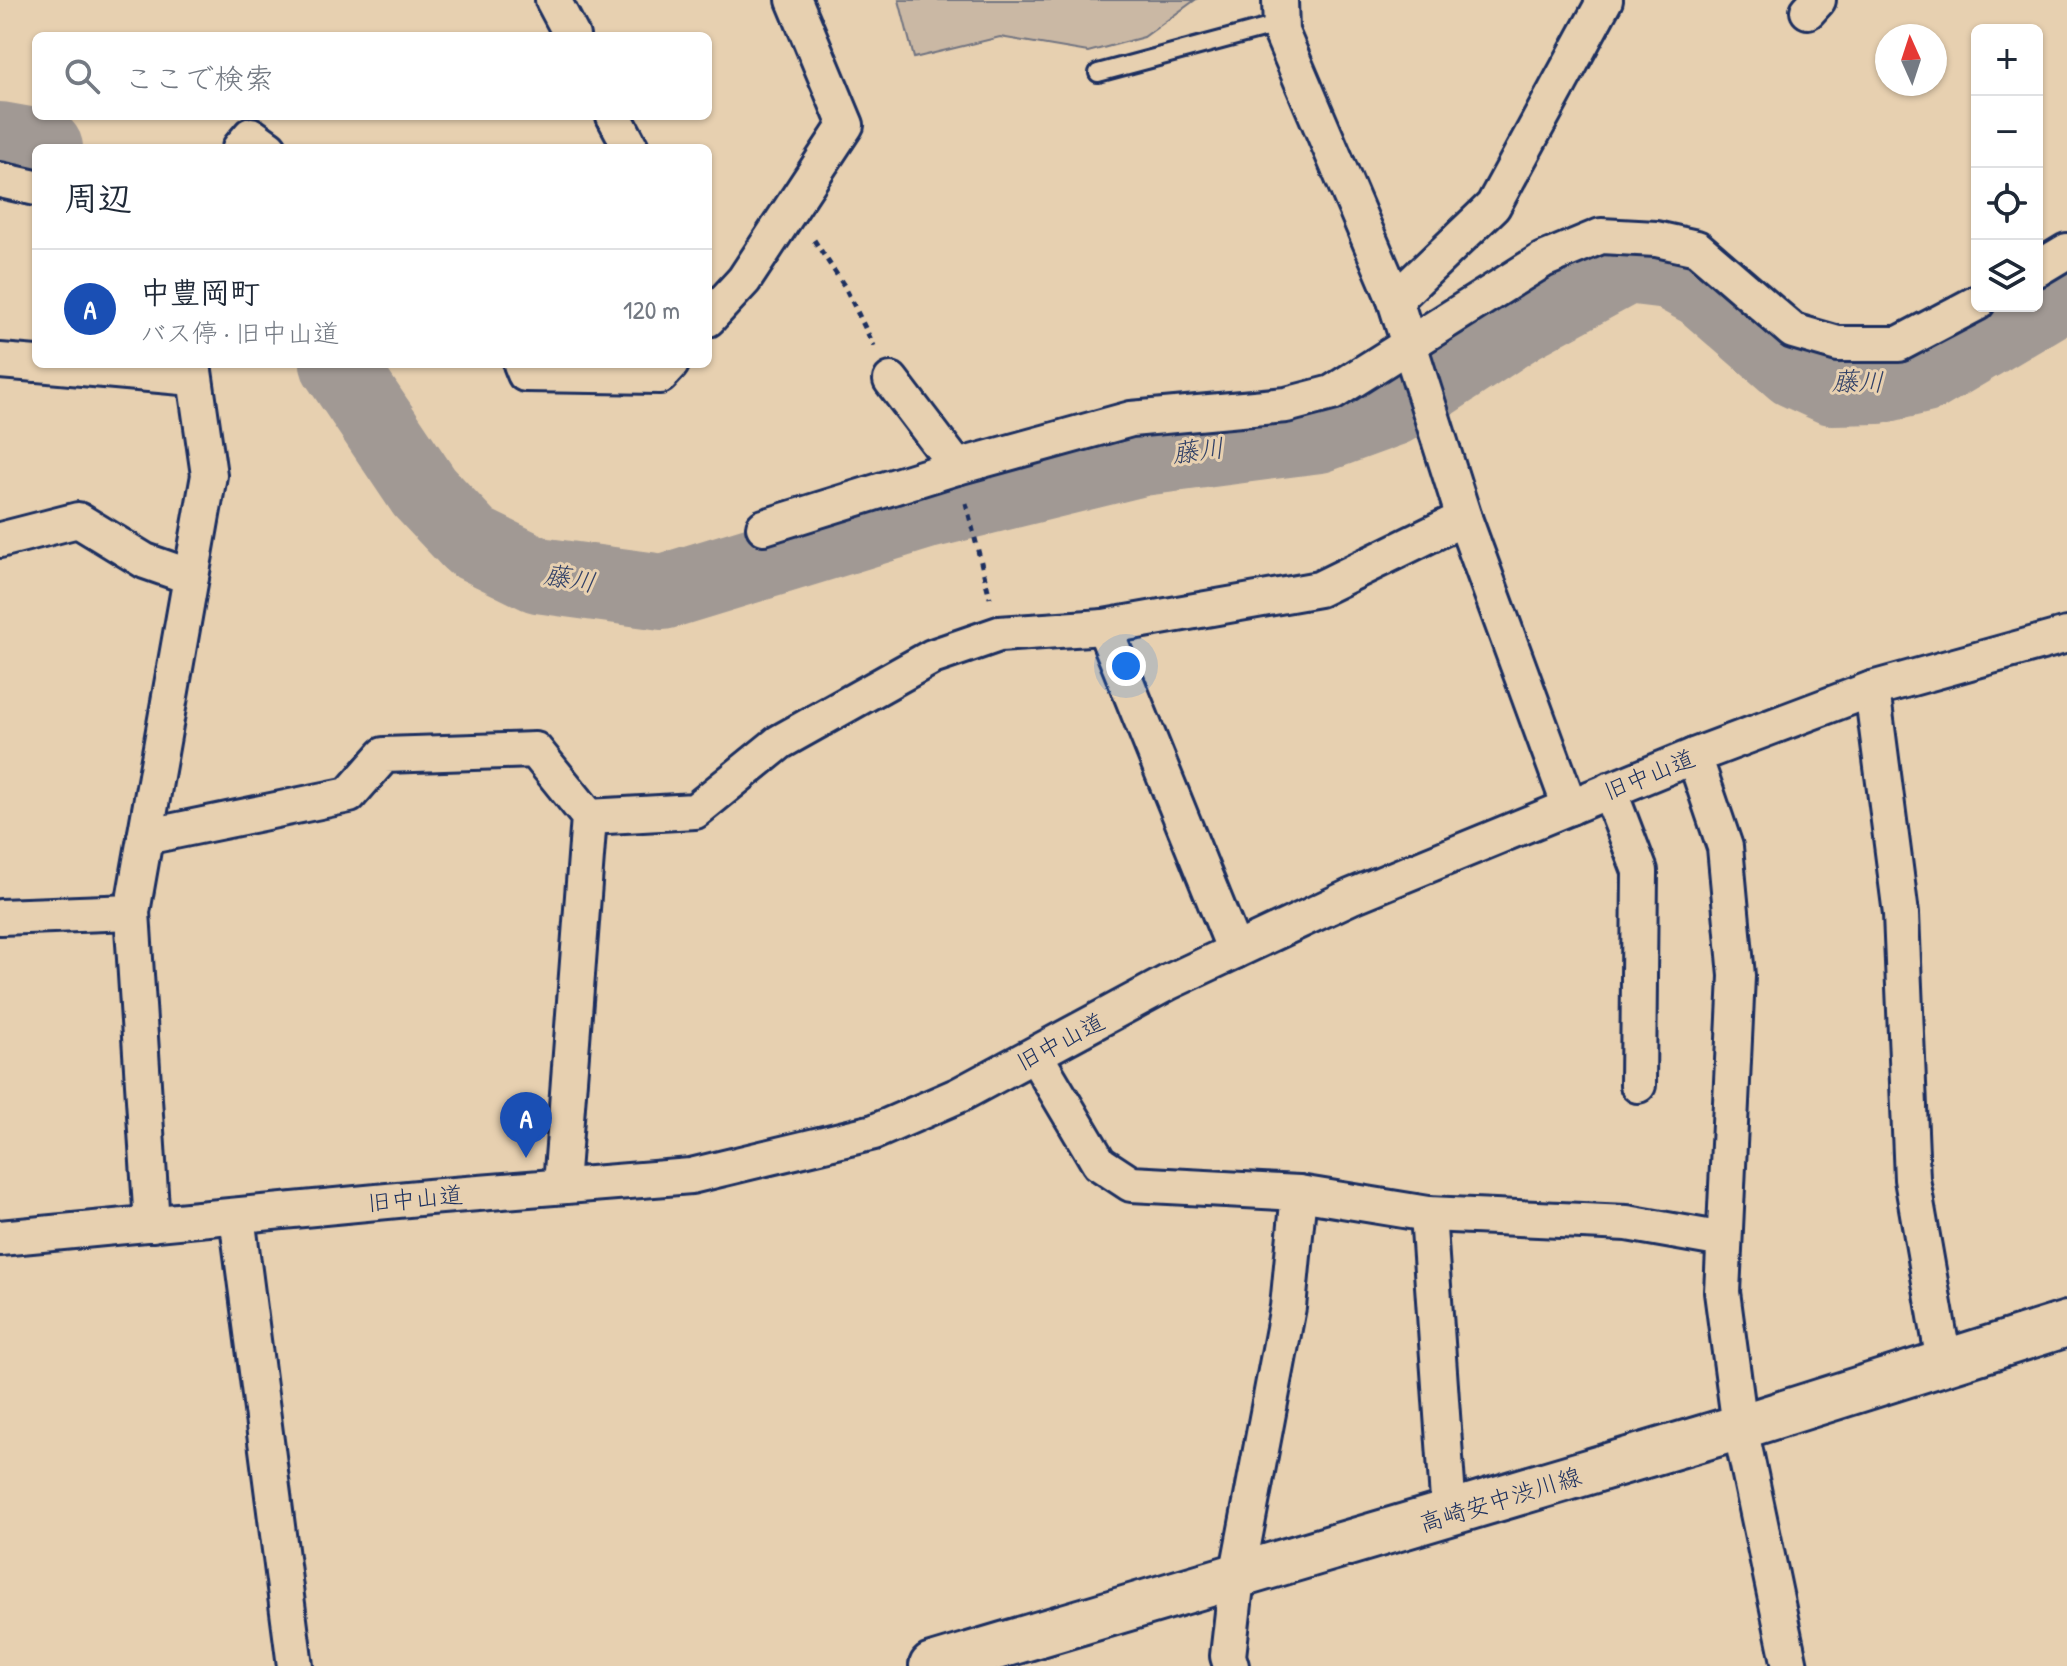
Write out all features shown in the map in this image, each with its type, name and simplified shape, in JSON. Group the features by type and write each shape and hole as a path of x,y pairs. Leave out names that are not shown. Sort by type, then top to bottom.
{"main road":[{"name":"高崎安中渋川線","path":"932,1666 1740,1427 2067,1324"}],"street":[{"path":"553,0 570,32"},
{"path":"712,306 744,280 846,125 794,0"},
{"path":"1395,300 1493,206 1605,0"},
{"path":"1280,12 1281,32 1395,300 1464,518 1570,807"},
{"path":"616,120 629,144"},
{"path":"243,144 251,135 263,144"},
{"path":"0,180 32,187"},
{"path":"764,527 957,467 1131,419 1286,405 1332,393 1414,357 1543,260 1601,236 1656,239 1697,248 1793,331 1838,344 1899,344 1971,306"},
{"path":"2043,265 2067,251"},
{"path":"0,361 32,364"},
{"path":"126,368 193,371 209,475 132,912 152,1224"},
{"path":"523,368 525,374 660,376 667,368"},
{"path":"891,380 957,467"},
{"path":"589,817 695,811 780,742 932,657 999,634 1104,627 1319,589 1464,518"},
{"path":"0,540 78,520 145,561 191,577"},
{"path":"1104,627 1235,951"},
{"name":"旧中山道","path":"0,1238 561,1185 691,1176 874,1132 959,1095 1169,982 1350,897 1694,756 1872,689 2067,635"},
{"path":"1872,689 1901,914 1912,1179 1944,1362"},
{"path":"145,837 349,795 384,755 535,750 589,817 561,1185"},
{"path":"1694,756 1725,847 1737,976 1722,1292 1740,1427 1790,1666"},
{"path":"1609,790 1640,871 1638,1085"},
{"path":"0,917 132,912"},
{"path":"1035,1055 1099,1163 1131,1184 1299,1193 1428,1214 1627,1223 1724,1240"},
{"path":"1231,1666 1228,1656 1237,1577 1288,1307 1299,1193"},
{"path":"1428,1214 1449,1514"},
{"path":"237,1216 295,1666"}],"lane":[{"path":"1098,73 1280,12"}],"path":[{"path":"809,234 845,287 891,380"},
{"path":"971,524 999,634"}],"shaded area":[{"path":"899,0 1195,0 1144,37 1088,52 1000,37 914,58"}],"waterway":[{"name":"藤川","path":"0,140 32,146"},
{"name":"藤川","path":"341,368 424,492 471,542 538,575 663,592 927,511 1142,458 1319,435 1393,408 1522,323 1627,266 1668,271 1703,290 1795,370 1832,387 1878,386 1925,375 2067,291"}],"place":[{"name":"中豊岡町","path":"526,1158"}]}
